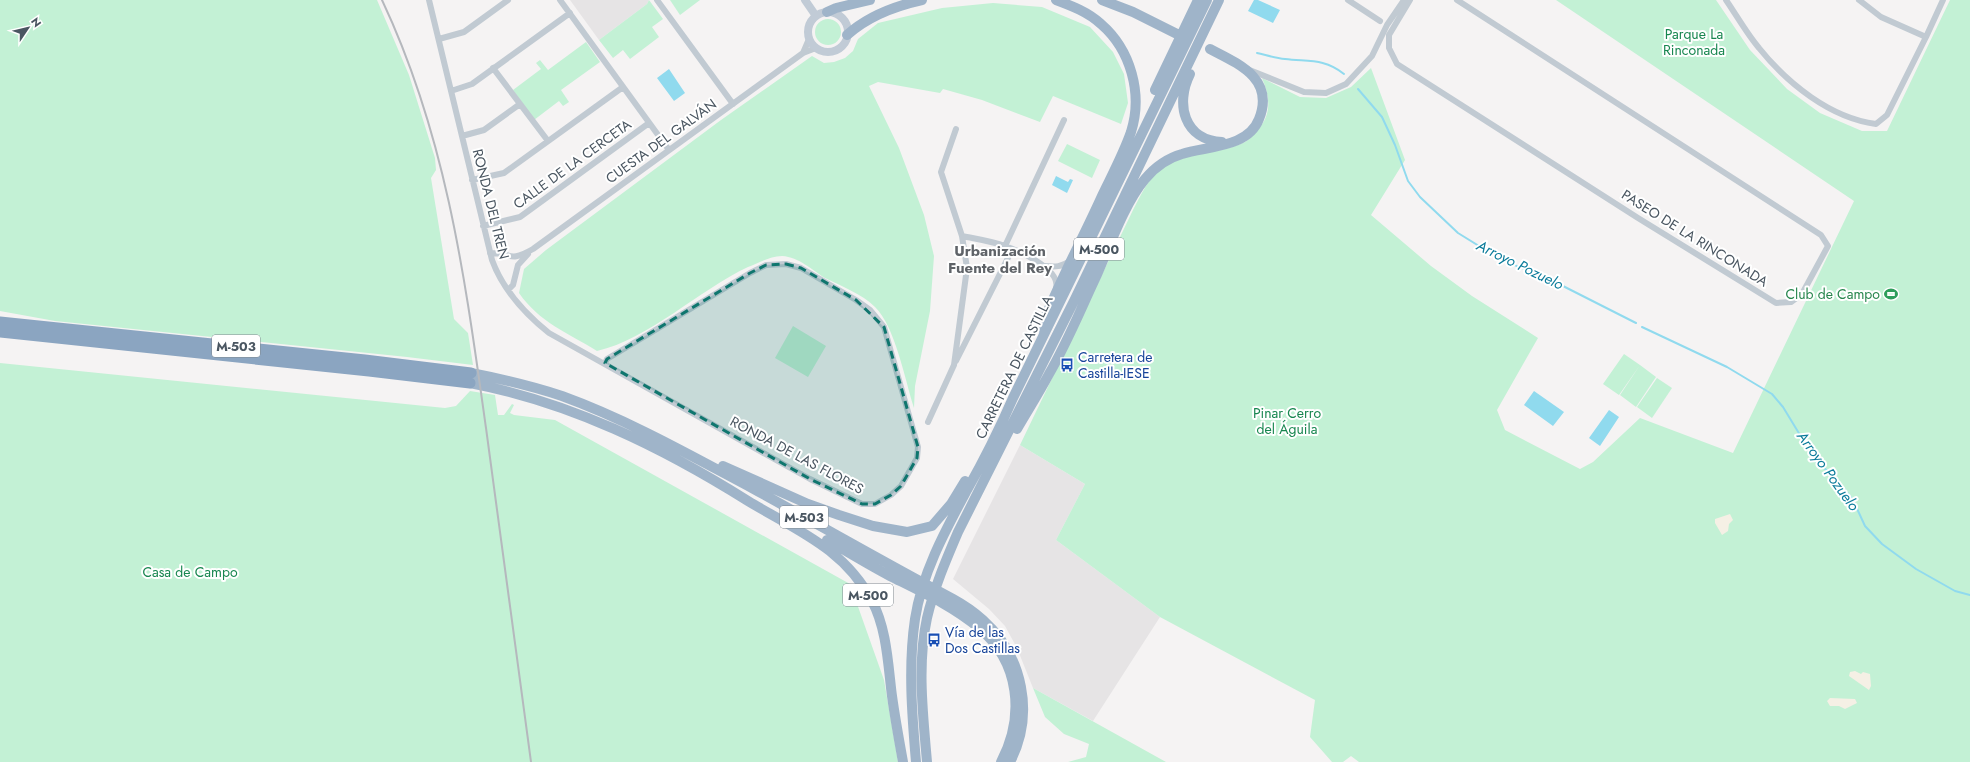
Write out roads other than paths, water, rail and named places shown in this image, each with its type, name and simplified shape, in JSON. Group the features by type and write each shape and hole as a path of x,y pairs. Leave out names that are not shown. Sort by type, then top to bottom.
{"highway":[{"path":"827,12 836,8 870,0"},
{"path":"847,35 875,16 922,0"},
{"name":"M-500","path":"1033,356 1038,334 1046,314 1074,257 1131,131 1135,109 1133,80 1128,60 1109,32 1100,23 1078,9 1056,0"},
{"path":"1093,0 1119,6"},
{"path":"1102,0 1119,6 1176,34"},
{"name":"M-500","path":"1097,207 1134,135 1198,0"},
{"name":"CARRETERA DE CASTILLA","path":"916,762 911,678 915,618 922,590 937,550 999,430 1033,356 1206,0"},
{"name":"M-500","path":"1218,1 1207,41 1183,90 1183,112 1187,121 1200,135 1214,142 1232,142"},
{"name":"CARRETERA DE CASTILLA","path":"927,762 922,674 925,634 933,596 958,532 1075,299 1218,1"},
{"name":"M-500","path":"978,494 1052,370 1129,204 1145,179 1154,170 1173,157 1232,142 1246,135 1256,126 1262,106 1259,84 1246,68 1210,50"},
{"name":"M-503","path":"0,322 365,360 470,378 561,396 604,413 697,458 910,581"},
{"name":"M-503","path":"0,332 369,371 470,378"},
{"name":"M-503","path":"510,386 600,422 647,444 734,491 749,497 951,603 971,610 991,628 1010,655 1019,676 1024,702 1023,723 1019,741 1010,762"},
{"path":"697,458 721,465 808,504 859,522 907,532 922,530 932,526 951,504 1013,398"},
{"name":"M-500","path":"734,491 832,551 861,583 872,601 882,629 903,762"},
{"path":"951,603 992,641 1013,678 1016,700 1015,723 1012,739 1001,762"},
{"name":"M-500","path":"922,674 929,699 933,762"}],"main road":[{"path":"805,0 816,16"},
{"path":"827,12 833,13 843,19 848,30 845,41 837,50 827,52 816,48 809,38 809,26 816,16 827,12"}],"street":[{"name":"RONDA DEL TREN","path":"429,0 483,226 496,271 524,312 549,333 605,363"},
{"path":"439,39 464,32 508,0"},
{"path":"560,0 669,150"},
{"path":"657,0 733,104"},
{"path":"1348,0 1358,3 1380,21"},
{"path":"1246,68 1304,92 1326,92 1346,84 1372,56 1387,24 1404,0"},
{"name":"PASEO DE LA RINCONADA","path":"1410,0 1389,35 1389,48 1397,64 1638,218 1776,303 1791,302 1802,294 1828,246 1821,235 1457,0"},
{"path":"1726,0 1759,48 1785,76 1817,100 1848,116 1864,122 1876,124 1887,115 1943,0"},
{"path":"1859,0 1881,17 1926,37"},
{"path":"451,91 472,84 570,13"},
{"path":"803,53 809,38"},
{"name":"CUESTA DEL GALVÁN","path":"490,254 513,258 533,249 803,53 816,48"},
{"path":"493,68 548,141"},
{"path":"472,180 504,173 623,87"},
{"path":"462,136 484,130 520,104"},
{"path":"1004,246 1064,120"},
{"name":"CALLE DE LA CERCETA","path":"483,226 520,217 649,123"},
{"path":"954,365 967,268 962,236 941,172 956,129"},
{"path":"962,236 1004,246 1045,266 1054,275 1057,286 1046,314"},
{"name":"CUESTA DEL GALVÁN","path":"508,290 513,285 518,265 533,249"},
{"path":"928,422 954,365 1012,250"},
{"path":"1045,266 1057,267 1064,265 1074,257"},
{"name":"RONDA DE LAS FLORES","path":"786,264 801,268 856,300 870,310 884,327 918,446 917,458 901,486 891,495 876,504 862,504 810,479 605,363 607,360 750,273 766,265 786,264"}],"water":[{"path":"1254,0 1258,0 1280,10 1273,23 1248,11"},
{"path":"669,69 685,93 674,101 657,78"},
{"path":"1056,176 1068,182 1070,179 1073,180 1067,193 1052,185"},
{"path":"1534,391 1564,412 1553,426 1524,405"},
{"path":"1609,410 1619,417 1600,446 1589,438"}],"waterway":[{"name":"Arroyo Pozuelo","path":"1257,53 1281,59 1323,63 1330,65 1344,74"},
{"name":"Arroyo Pozuelo","path":"1358,89 1382,117 1395,145 1408,181 1420,197 1458,233 1500,259 1559,284 1636,323"},
{"name":"Arroyo Pozuelo","path":"1642,327 1727,367 1772,394 1783,407 1817,463 1832,474 1853,500 1865,526 1882,544 1916,569 1955,591 1970,595"}],"railway":[{"path":"382,0 404,52 423,104 438,157 461,263 486,428 531,762"}],"place":[{"name":"Club de Campo","path":"1891,294"},
{"name":"Carretera de Castilla-IESE","path":"1067,365"},
{"name":"Vía de las Dos Castillas","path":"934,640"}],"district":[{"name":"Urbanización Fuente del Rey","path":"1000,260"}],"park label":[{"name":"Parque La Rinconada","path":"1694,42"},
{"name":"Pinar Cerro del Águila","path":"1287,422"},
{"name":"Casa de Campo","path":"190,572"}]}
